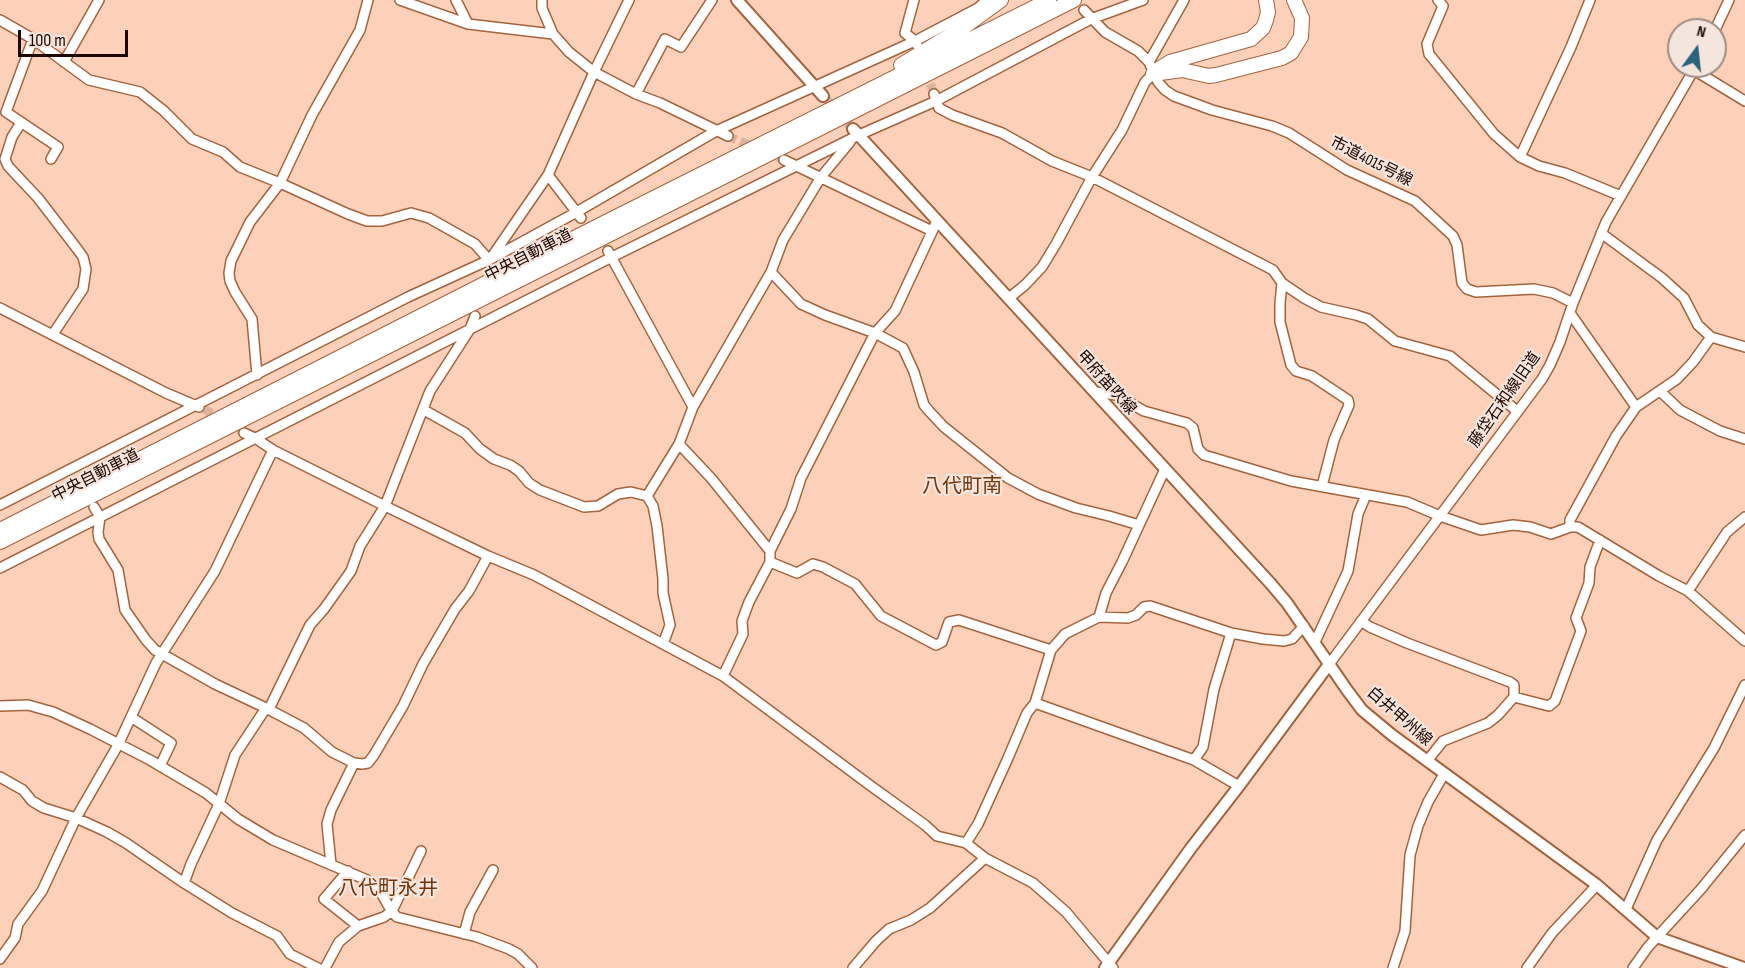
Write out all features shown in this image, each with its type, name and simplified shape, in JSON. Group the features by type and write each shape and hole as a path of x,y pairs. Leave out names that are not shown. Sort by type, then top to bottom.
{"highway":[{"path":"806,121 964,27 1001,0"},
{"name":"中央自動車道","path":"0,530 1048,0"},
{"path":"1151,68 1251,39 1263,28 1268,12 1266,0"},
{"path":"1151,68 1182,70 1209,76 1282,58 1291,53 1301,37 1302,18 1294,0"},
{"name":"中央自動車道","path":"0,542 921,77 1081,3"}],"main road":[{"path":"743,2 823,96"},
{"name":"甲府笛吹線","path":"855,134 934,226 1010,298 1271,584 1316,642 1329,663"},
{"path":"1109,966 1191,848 1329,663"},
{"name":"白井甲州線","path":"1329,663 1362,710 1444,774 1597,885 1657,937 1744,968"}],"street":[{"path":"64,62 99,0"},
{"path":"257,375 252,319 230,281 231,261 250,222 280,183 312,115 360,30 368,0"},
{"path":"400,0 468,24 553,34"},
{"path":"456,0 468,24"},
{"path":"542,0 542,8 553,34 569,52 594,72 728,136"},
{"path":"490,263 548,175 629,0"},
{"path":"636,94 665,39 681,47 712,0"},
{"path":"914,0 905,33 916,43"},
{"path":"0,505 66,476 408,297 490,263 578,216 716,131 916,43 978,8 987,0"},
{"path":"0,568 470,329 610,254 797,165 855,134 1044,45 1091,19 1143,0"},
{"path":"1010,298 1042,267 1056,244 1092,177 1122,130 1184,0"},
{"path":"1438,0 1443,6 1427,44 1429,54 1494,134 1521,157 1539,166 1566,173 1621,196"},
{"path":"1521,157 1590,0"},
{"path":"1720,18 1729,0"},
{"path":"1081,3 1091,19 1105,32 1138,51 1151,68"},
{"path":"0,20 33,39 89,80 140,92 164,111 192,139 223,152 240,167 367,221 382,221 411,213 429,218 475,244 490,263"},
{"path":"33,39 6,111 58,147 51,159"},
{"name":"市道4015号線","path":"1151,68 1165,90 1174,96 1289,133 1347,170 1415,201 1453,236 1457,245 1462,284 1467,289 1476,292 1534,289 1553,293 1573,303"},
{"name":"藤垈石和線旧道","path":"1329,663 1542,379 1550,365 1601,233 1689,78"},
{"path":"1710,78 1745,101"},
{"path":"935,98 939,108 952,115 1002,133 1052,161 1092,177 1273,270 1282,283 1321,307 1368,319 1395,341 1450,356 1517,411"},
{"path":"21,123 12,137 5,159 8,166 38,198 78,250 83,257 86,269 83,289 53,334"},
{"path":"647,496 679,444 693,407 771,272 783,240 821,177 855,134"},
{"path":"723,676 743,634 742,621 749,602 770,562 770,551 791,508 801,478 875,333 895,311 934,226 784,160"},
{"path":"548,175 578,216"},
{"path":"1601,233 1662,278 1684,298 1698,325 1711,337 1745,347"},
{"path":"610,254 693,407"},
{"path":"771,272 801,304 875,333 903,348 914,372 924,405 944,427 1008,478 1038,494 1076,508 1139,525"},
{"path":"1282,283 1280,322 1291,365 1296,371 1312,376 1348,400 1349,405 1334,440 1322,486"},
{"path":"0,308 166,393 200,407"},
{"path":"1570,313 1636,407"},
{"path":"184,883 219,804 235,755 267,708 310,625 351,571 360,546 385,506 430,391 476,316"},
{"path":"1570,527 1570,520 1636,407 1677,378 1693,362 1711,337"},
{"path":"1660,391 1680,410 1720,431 1745,439"},
{"path":"1095,392 1116,395 1144,411 1187,423 1193,428 1198,450 1204,454 1291,481 1407,502 1481,530 1513,525 1530,527 1551,534 1570,527 1578,527 1688,591 1745,641"},
{"path":"424,410 465,433 480,449 494,459 519,471 529,483 540,490 584,507 598,506 618,494 631,492 647,496 653,506 657,526 663,593 670,625 663,644"},
{"path":"243,433 385,506 488,556 534,575 723,676 926,825 937,836 966,843 985,858 1033,883 1066,912 1109,966"},
{"path":"679,444 711,478 770,551"},
{"path":"0,959 15,938 18,924 42,891 76,818 118,745 162,654 215,571 273,450"},
{"path":"1099,617 1106,593 1165,469"},
{"path":"1316,642 1348,571 1358,514 1366,495"},
{"path":"94,507 100,517 99,539 118,570 125,610 155,650 215,684 304,728 333,752 354,763 368,763 375,755 403,706 423,664 488,556"},
{"path":"1688,591 1727,532 1745,517"},
{"path":"1514,697 1549,706 1555,701 1581,631 1576,618 1589,583 1590,567 1600,540"},
{"path":"770,562 797,573 813,564 823,567 855,584 881,616 936,645 942,642 949,622 959,620 1051,650"},
{"path":"966,843 978,824 1027,713 1035,703 1051,650 1065,634 1099,617 1128,618 1136,615 1144,607 1150,606 1231,633 1284,641 1292,639 1304,626"},
{"path":"1361,621 1407,643 1514,685 1514,697 1498,715 1488,723 1443,741 1427,761"},
{"path":"1194,760 1203,747 1214,689 1231,633"},
{"path":"1626,909 1657,840 1708,758 1745,685"},
{"path":"1035,703 1194,760 1239,786"},
{"path":"0,706 28,705 53,711 160,766 206,793 238,819 273,840 367,880 380,891 398,917 464,934 509,950 518,954 532,968"},
{"path":"131,717 171,743 160,766"},
{"path":"331,864 327,824 331,810 354,763"},
{"path":"1394,968 1405,931 1410,855 1428,802 1444,774"},
{"path":"0,777 23,790 32,801 44,808 76,818 117,837 232,913 277,936 290,954 318,968"},
{"path":"1633,968 1745,835"},
{"path":"325,968 339,942 358,926 384,917 392,911 421,851"},
{"path":"853,968 889,929 911,920 930,908 985,858"},
{"path":"464,934 470,912 493,870"},
{"path":"348,871 324,899 358,926"},
{"path":"1527,968 1552,933 1597,885"}],"tunnel":[{"path":"926,71 934,94"},
{"path":"823,96 853,129"},
{"path":"728,136 784,160"},
{"path":"484,285 490,266"},
{"path":"204,409 244,433"},
{"path":"69,480 80,492"}],"district":[{"name":"八代町南","path":"962,487"},
{"name":"八代町永井","path":"388,889"}]}
